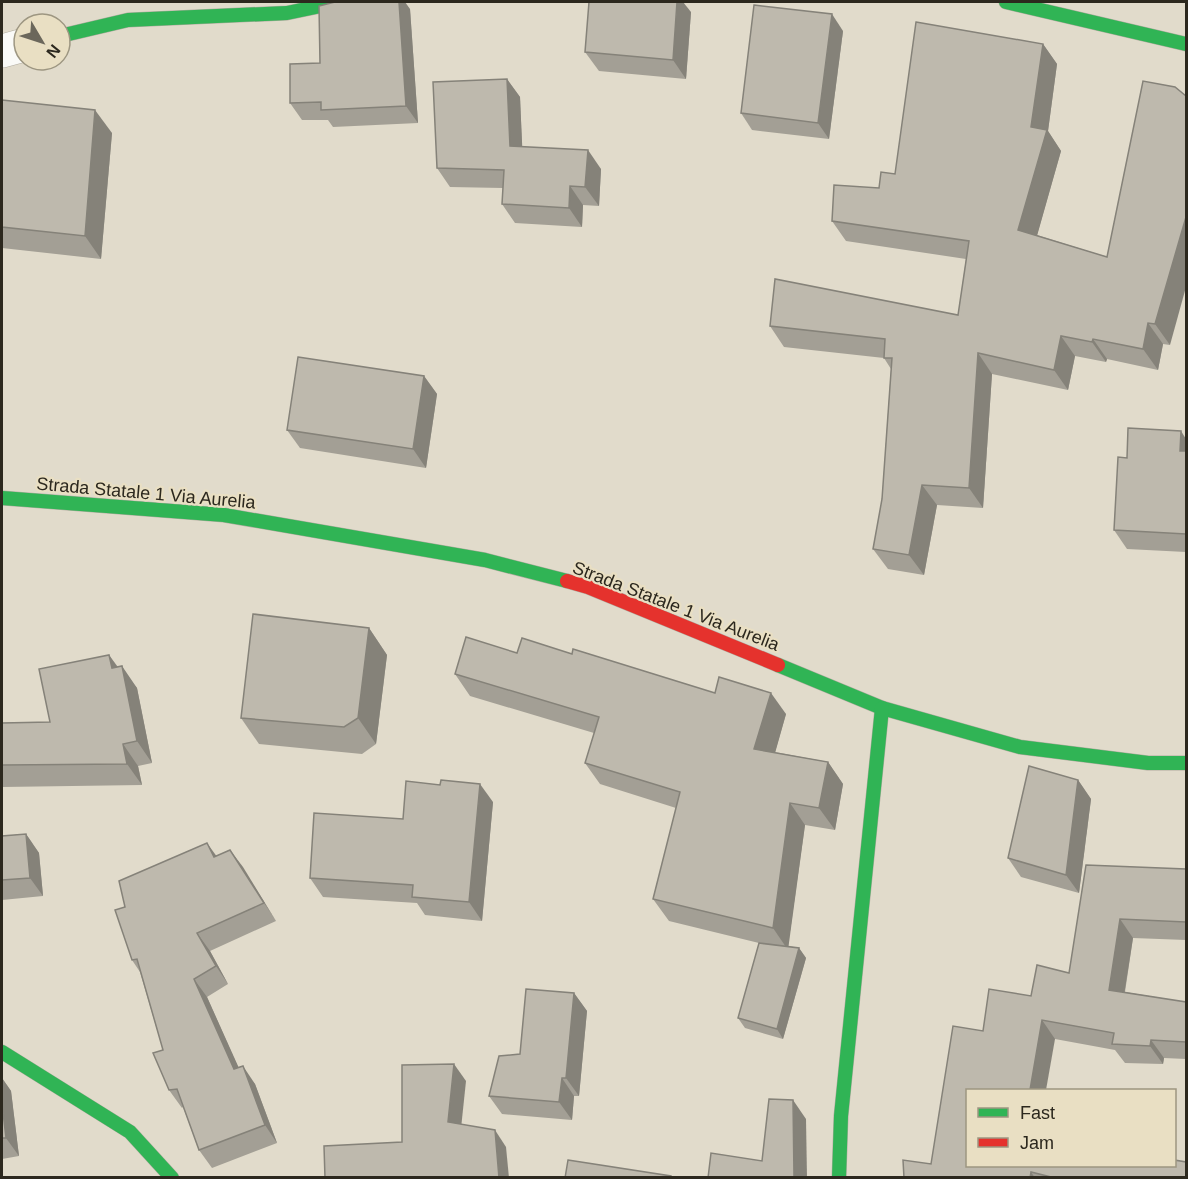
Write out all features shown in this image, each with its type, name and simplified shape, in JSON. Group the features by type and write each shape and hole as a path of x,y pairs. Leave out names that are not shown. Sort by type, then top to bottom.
{"main road":[{"path":"72,33 128,20 287,13 340,2"},
{"path":"1006,2 1186,44"},
{"name":"Strada Statale 1 Via Aurelia","path":"2,498 224,515 485,560 588,587 882,708 1020,747 1148,763 1186,763"},
{"path":"839,1178 841,1116 882,708"},
{"path":"2,1052 130,1132 172,1178"}],"building":[{"path":"335,2 399,2 406,106 321,110 321,102 290,103 290,64 320,63 319,6"},
{"path":"589,2 677,2 673,60 585,52"},
{"path":"754,5 832,14 818,123 741,113"},
{"path":"916,22 1043,44 1031,127 1047,130 1018,230 1107,257 1143,81 1175,87 1186,96 1186,217 1155,324 1148,323 1143,349 1093,339 1092,342 1061,336 1054,370 978,353 969,488 922,485 909,555 873,549 882,499 892,358 884,358 885,339 770,326 775,279 958,315 969,241 832,221 834,185 879,188 881,172 895,174"},
{"path":"507,79 510,146 588,150 585,187 570,186 569,208 502,204 504,170 437,168 433,82"},
{"path":"2,100 95,110 85,236 2,227"},
{"path":"298,357 424,376 413,449 287,430"},
{"path":"1128,428 1181,431 1180,451 1186,451 1186,534 1114,530 1118,457 1127,458"},
{"path":"253,614 369,628 358,718 344,727 241,718"},
{"path":"466,637 517,653 522,638 572,654 573,649 715,693 719,677 771,693 754,749 828,762 819,808 790,803 773,928 653,899 680,792 585,763 599,717 455,674"},
{"path":"109,655 112,668 122,666 137,741 123,744 127,764 2,765 2,723 50,722 39,669"},
{"path":"1029,766 1078,780 1066,875 1008,858"},
{"path":"441,780 480,784 469,902 412,897 413,885 310,878 314,813 403,819 406,781 440,785"},
{"path":"26,834 30,878 2,880 2,836"},
{"path":"207,843 214,857 230,850 264,903 197,933 216,966 194,979 234,1069 243,1066 265,1125 199,1150 177,1089 169,1090 153,1053 163,1050 137,959 132,960 115,910 125,907 119,881"},
{"path":"1086,865 1186,869 1186,922 1120,919 1109,990 1186,1002 1186,1042 1151,1040 1150,1046 1112,1044 1114,1033 1042,1020 1030,1089 966,1089 966,1167 1176,1167 1176,1160 1186,1162 1186,1178 1055,1178 1031,1172 1030,1178 904,1178 903,1160 931,1164 953,1026 983,1031 989,989 1031,996 1037,965 1069,973"},
{"path":"759,943 799,948 777,1029 738,1018"},
{"path":"526,989 574,993 566,1078 562,1078 559,1102 489,1096 499,1056 520,1054"},
{"path":"454,1064 448,1122 495,1130 499,1178 325,1178 324,1146 402,1142 402,1065"},
{"path":"769,1099 793,1100 794,1178 708,1178 711,1153 762,1161"},
{"path":"2,1104 6,1138 2,1138"},
{"path":"568,1160 671,1176 671,1178 565,1178"}],"traffic: fast":[{"path":"72,33 128,20 287,13 340,2"},
{"path":"1006,2 1186,44"},
{"path":"2,498 224,515 485,560 567,581"},
{"path":"778,665 882,708 1020,747 1148,763 1186,763"},
{"path":"839,1178 841,1116 882,708"},
{"path":"2,1052 130,1132 172,1178"}],"traffic: jam":[{"path":"567,581 588,587 778,665"}]}
